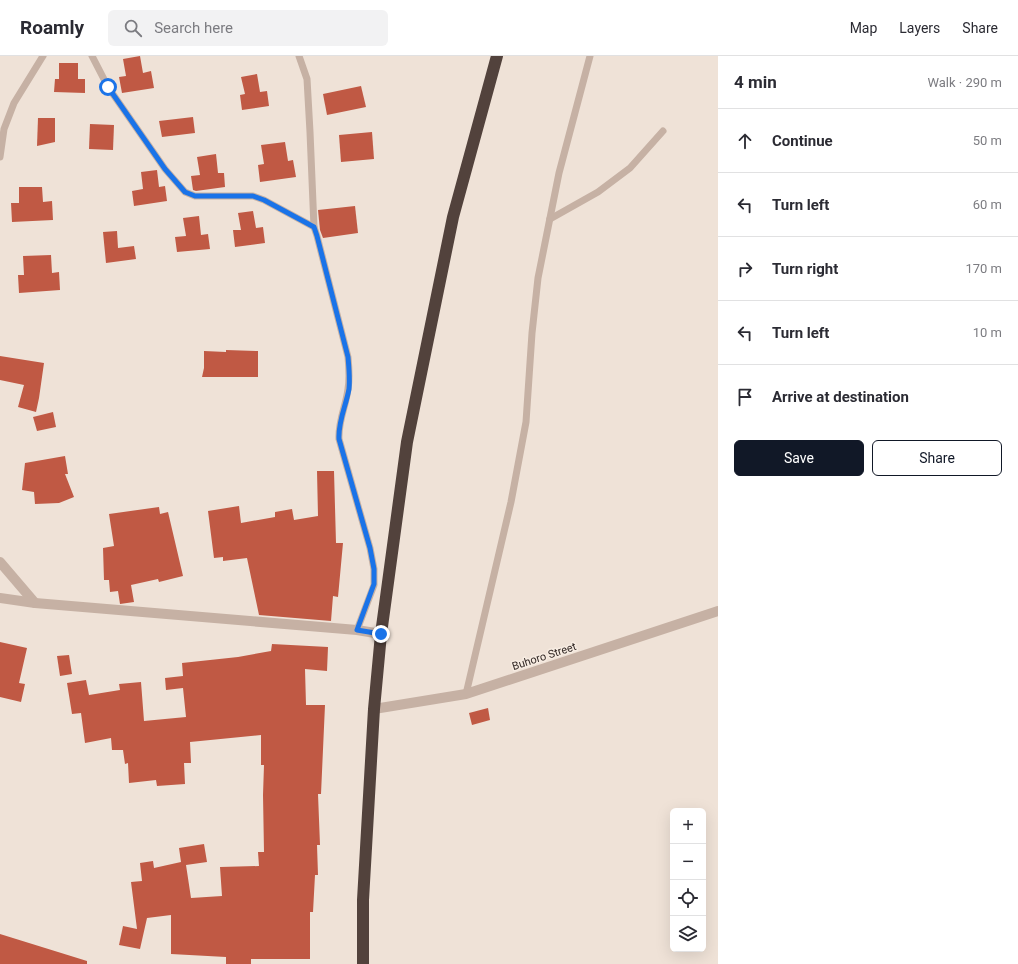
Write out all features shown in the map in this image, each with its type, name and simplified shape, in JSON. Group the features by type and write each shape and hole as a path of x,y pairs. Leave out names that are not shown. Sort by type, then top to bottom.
{"highway":[{"path":"363,964 363,900 374,709 381,634 407,442 453,217 497,56"}],"street":[{"path":"0,562 35,603"},
{"path":"0,598 35,603 357,630 381,634"},
{"name":"Buhoro Street","path":"374,709 466,694 718,611"}],"lane":[{"path":"0,156 4,129 14,103 43,56"},
{"path":"92,56 108,87 165,169 185,192 195,196 253,196 264,200 314,227"},
{"path":"299,56 307,79 314,227 348,357 350,374 339,428 339,439 370,548 374,569 374,584 357,630"},
{"path":"466,694 511,502 526,422 537,285 559,173 590,56"},
{"path":"550,219 598,192 630,168 663,131"}],"building":[{"path":"140,56 143,73 151,71 154,88 122,93 119,77 126,76 123,59"},
{"path":"59,63 78,63 78,79 85,79 85,93 54,92 55,79 59,79"},
{"path":"257,74 260,92 267,91 269,106 242,110 240,95 245,94 241,77"},
{"path":"361,86 366,107 327,115 323,94"},
{"path":"193,117 195,133 162,137 159,121"},
{"path":"38,118 55,118 55,142 37,146"},
{"path":"90,124 114,125 113,150 89,149"},
{"path":"372,132 374,159 341,162 339,135"},
{"path":"285,142 288,161 293,160 296,177 260,182 258,165 264,164 261,145"},
{"path":"216,154 218,173 224,173 225,187 196,191 193,190 191,176 200,175 197,157"},
{"path":"157,170 159,187 165,186 167,201 134,206 132,191 143,189 141,172"},
{"path":"19,187 42,187 43,202 52,201 53,220 12,222 11,203 19,203"},
{"path":"355,206 358,233 323,238 320,230 318,210"},
{"path":"253,211 256,228 263,227 265,243 235,247 233,230 241,230 238,213"},
{"path":"199,216 201,235 208,234 210,249 177,252 175,237 186,236 183,218"},
{"path":"117,231 118,248 134,246 136,259 106,263 103,232"},
{"path":"51,255 52,273 59,272 60,290 19,293 18,275 24,275 23,256"},
{"path":"226,350 258,351 258,377 202,377 204,368 204,351 226,352"},
{"path":"0,356 44,363 36,412 18,407 24,385 0,380"},
{"path":"53,412 56,427 37,431 33,417"},
{"path":"65,456 68,474 65,474 74,497 59,503 35,504 34,492 22,490 25,463"},
{"path":"317,471 334,471 336,543 343,543 338,597 333,596 331,621 259,615 247,558 223,561 223,557 214,558 208,511 239,506 241,523 275,517 275,512 292,509 294,520 318,516"},
{"path":"159,507 160,514 168,512 183,576 159,582 158,579 131,585 134,602 120,604 118,591 110,592 109,580 104,580 103,548 114,546 109,514"},
{"path":"0,642 27,648 19,683 25,684 21,702 0,697"},
{"path":"272,644 328,647 327,671 305,669 306,705 325,705 321,794 318,794 320,845 317,845 318,875 315,875 313,912 310,912 310,959 251,959 251,964 226,964 226,957 171,954 171,915 147,918 140,949 119,945 123,926 137,929 131,882 142,881 140,863 153,861 154,868 181,862 179,848 204,844 207,862 186,865 191,898 222,896 220,867 259,866 258,852 264,852 264,765 261,765 261,735 190,742 191,763 184,763 185,784 157,786 156,780 129,783 128,763 125,764 123,750 112,750 111,738 85,743 81,713 72,714 67,683 86,680 89,695 120,690 119,684 141,682 144,721 186,717 183,688 166,690 165,678 183,676 182,663 238,657 271,651"},
{"path":"69,655 72,674 60,676 57,656"},
{"path":"488,708 490,720 472,725 469,713"},
{"path":"0,934 87,961 87,964 0,964"}],"route":[{"path":"108,87 165,169 185,192 195,196 253,196 264,200 314,227 348,357 350,374 339,428 339,439 370,548 374,569 374,584 357,630 381,634"}]}
